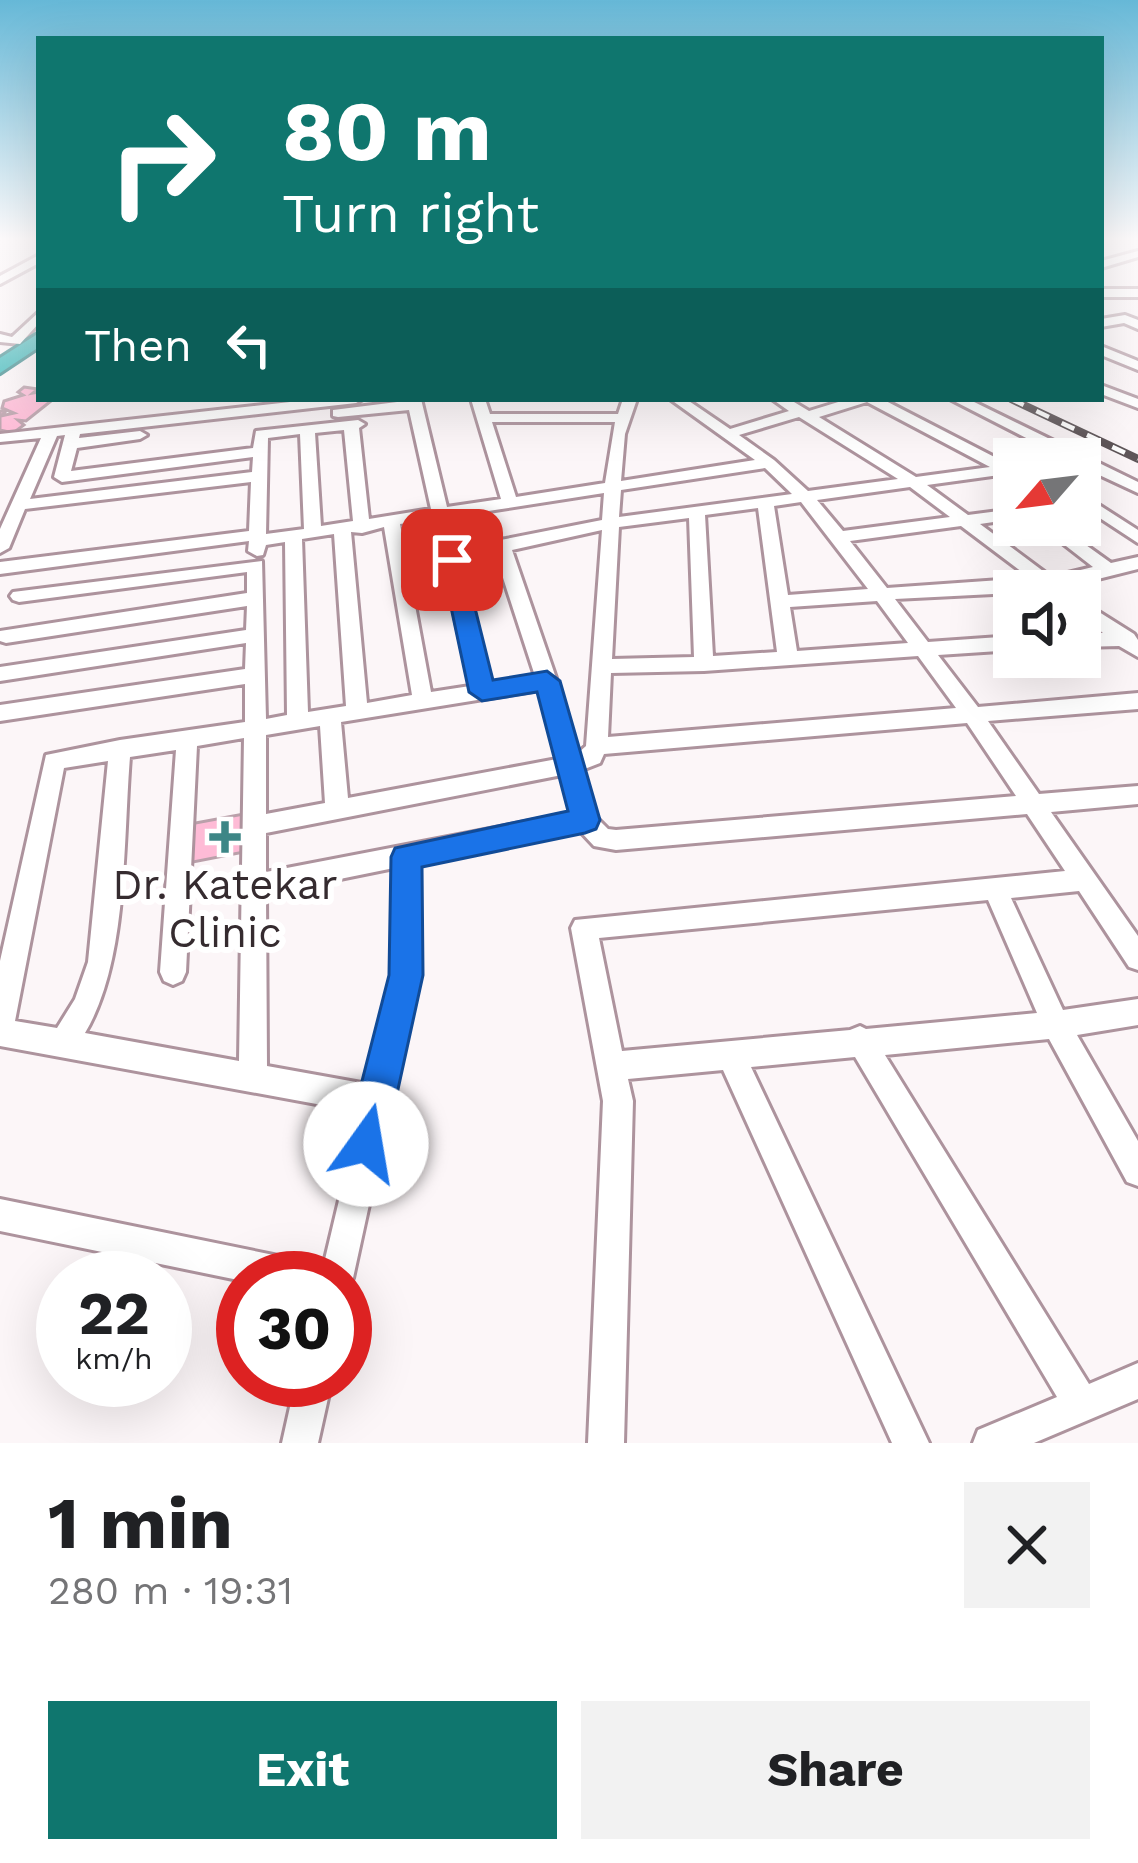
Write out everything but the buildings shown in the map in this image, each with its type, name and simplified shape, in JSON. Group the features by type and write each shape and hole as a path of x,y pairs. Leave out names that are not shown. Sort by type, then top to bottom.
{"highway":[{"path":"5,344 36,331"},
{"path":"0,367 36,332"}],"street":[{"path":"1104,351 1138,366"},
{"path":"1104,390 1138,404"},
{"path":"73,436 333,402"},
{"path":"479,402 509,500"},
{"path":"680,402 769,464 840,537 971,714 1138,958"},
{"path":"784,402 915,483 1030,570"},
{"path":"728,434 855,402"},
{"path":"873,402 993,461"},
{"path":"963,402 1033,438"},
{"path":"0,438 52,430 73,436 416,407"},
{"path":"254,1079 259,726 256,566 262,434 351,425 416,407"},
{"path":"416,407 482,692"},
{"path":"257,825 571,765 592,757 597,746 614,484 626,408 484,418"},
{"path":"351,425 357,712"},
{"path":"298,720 307,429"},
{"path":"0,548 52,430"},
{"path":"73,436 62,477 259,452"},
{"path":"0,568 392,524 509,500 769,464"},
{"path":"993,472 515,539 503,550 547,681 585,820 602,839 616,840 1137,797"},
{"path":"1101,472 1138,489"},
{"path":"21,505 258,476"},
{"path":"1101,498 1138,489"},
{"path":"765,502 788,658"},
{"path":"697,512 704,664"},
{"path":"1101,514 1138,538"},
{"path":"840,537 993,517"},
{"path":"392,524 423,702"},
{"path":"1076,546 1109,570"},
{"path":"1101,572 1138,563"},
{"path":"31,564 3,643 256,598"},
{"path":"19,596 256,566"},
{"path":"783,601 993,589"},
{"path":"1101,620 1134,642"},
{"path":"0,674 256,634"},
{"path":"1101,641 1134,642"},
{"path":"602,666 993,645"},
{"path":"0,712 255,675"},
{"path":"376,1100 0,1029 49,770 66,756 547,681"},
{"path":"597,746 1138,701"},
{"path":"329,716 337,809"},
{"path":"173,972 187,737"},
{"path":"64,1042 86,1006 100,962 120,748"},
{"path":"257,885 585,820"},
{"path":"343,1251 406,975 406,857"},
{"path":"606,1443 619,1101 584,928 1085,880"},
{"path":"995,889 1056,1025 1138,1171"},
{"path":"612,1066 1056,1025 1138,1012"},
{"path":"860,1040 1081,1404"},
{"path":"730,1054 911,1443"},
{"path":"0,1215 216,1259"},
{"path":"992,1443 1138,1381"},
{"path":"300,1443 308,1407"}],"railway":[{"path":"1017,402 1138,459"}],"place":[{"name":"Dr. Katekar Clinic","path":"225,837"}],"route":[{"path":"366,1144 406,975 406,857 585,820 547,681 482,692 452,560"}]}
